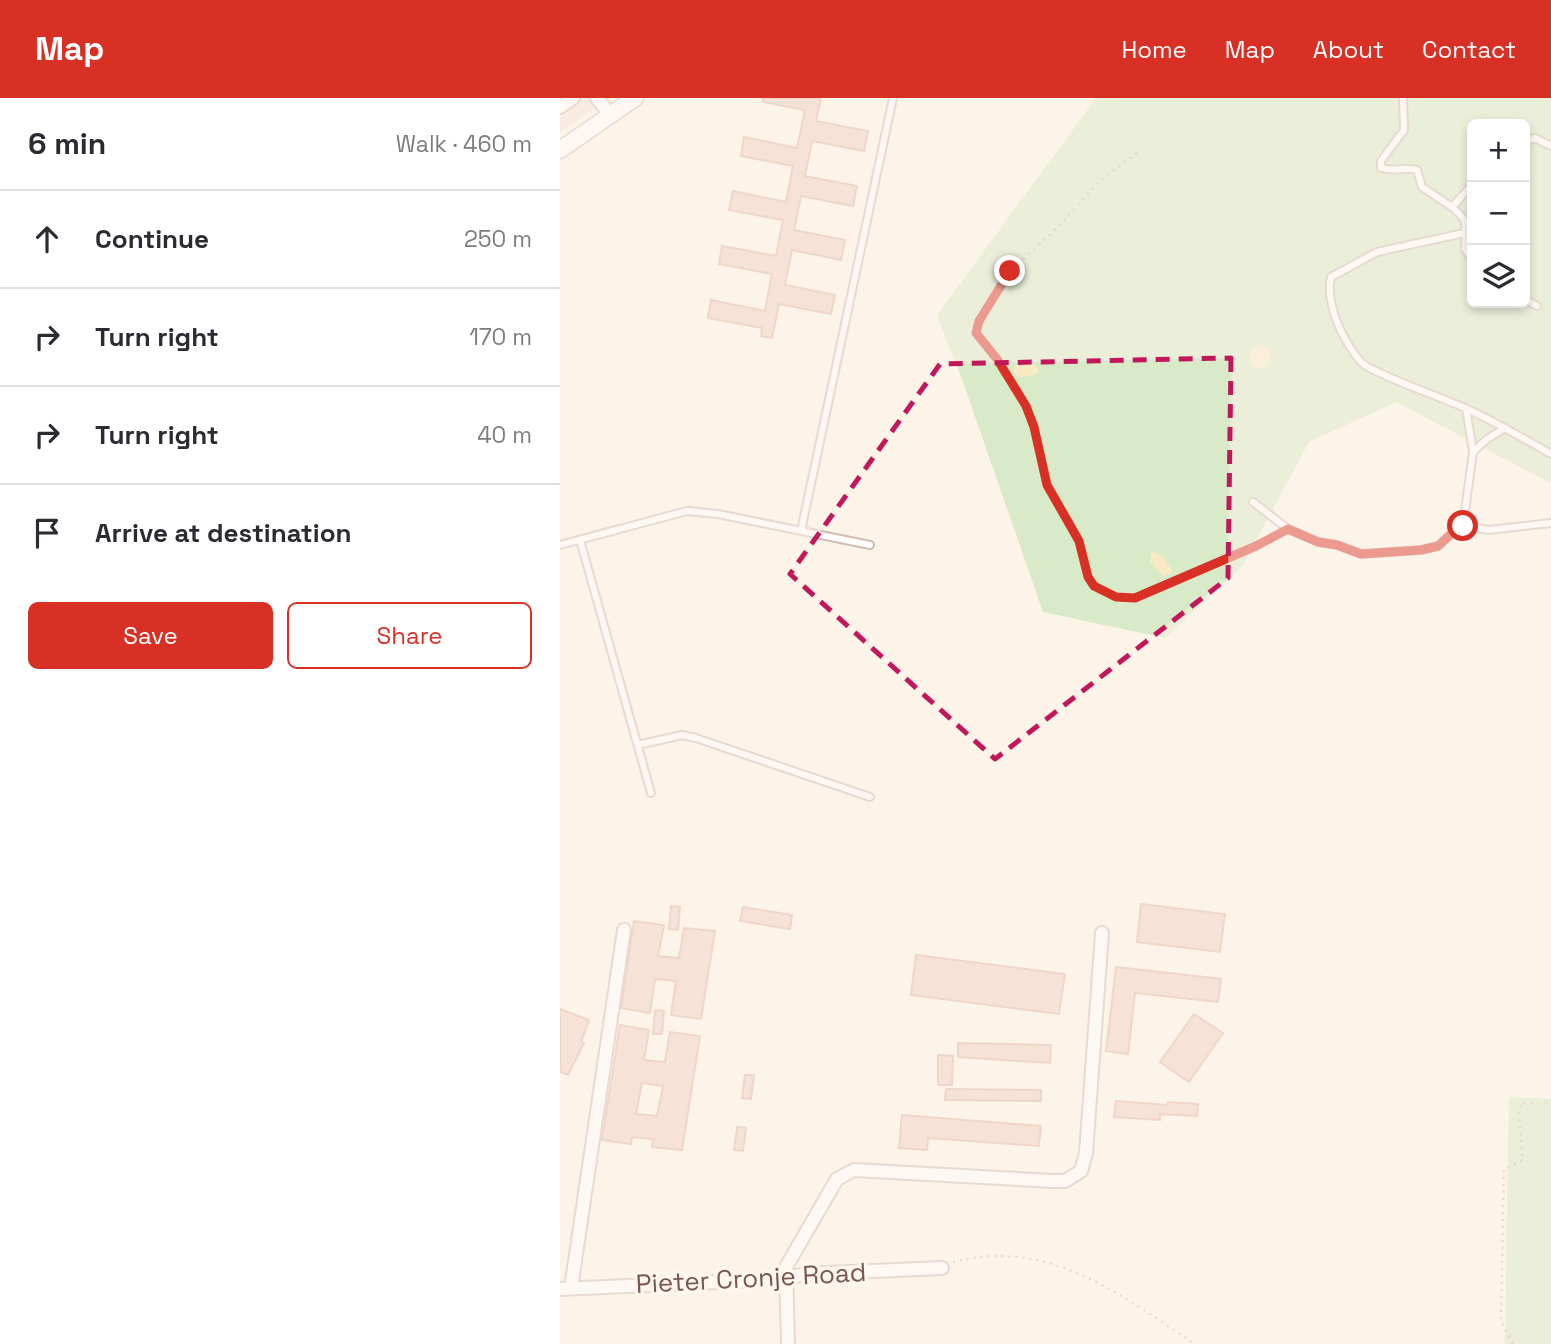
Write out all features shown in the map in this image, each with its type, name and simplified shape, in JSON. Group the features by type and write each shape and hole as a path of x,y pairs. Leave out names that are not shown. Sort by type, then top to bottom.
{"street":[{"path":"560,107 573,98"},
{"path":"597,98 611,116"},
{"path":"560,150 635,98"},
{"path":"566,1288 624,930"},
{"path":"788,1344 786,1267 837,1179 848,1172 1065,1181 1081,1171 1086,1153 1102,933"},
{"name":"Pieter Cronje Road","path":"566,1288 786,1279 804,1274 942,1268"}],"lane":[{"path":"801,531 893,98"},
{"path":"1403,98 1404,130 1381,161 1381,168 1417,170 1422,187 1452,207 1464,219 1467,252"},
{"path":"1530,140 1535,138 1551,146"},
{"path":"1452,207 1467,190"},
{"path":"1466,228 1464,233 1458,235 1377,252 1331,277 1329,288 1342,332 1362,364 1466,408 1551,454"},
{"path":"1530,302 1537,306"},
{"path":"1463,526 1473,452 1466,408"},
{"path":"1473,452 1505,428"},
{"path":"1252,502 1288,529 1318,542 1337,545 1361,554 1421,550 1438,546 1463,526 1489,530 1551,523"},
{"path":"560,545 687,512 718,514 870,545"},
{"path":"580,540 651,793"},
{"path":"638,745 682,735 696,737 870,797"}],"path":[{"path":"1136,153 1103,178 1048,237 1010,271 979,321 976,333 997,359 1026,406 1034,427 1047,485 1079,541 1088,577 1094,586 1116,597 1135,598 1256,546 1288,529"},
{"path":"1513,1344 1500,1321 1504,1169 1523,1160 1519,1115 1521,1103 1551,1104"},
{"path":"942,1268 947,1263 969,1257 1050,1262 1118,1294 1195,1344"}],"highlighted area":[{"path":"1231,358 1228,578 995,759 790,574 940,364"}],"shaded area":[{"path":"560,98 609,98 560,133"}],"green space":[{"path":"1096,98 1551,98 1551,483 1396,402 1309,442 1243,565 1165,638 1043,612 937,315"},
{"path":"1509,1097 1551,1099 1551,1344 1505,1344"}],"sand":[{"path":"1260,347 1270,354 1271,358 1264,368 1260,369 1250,362 1249,358 1256,348"},
{"path":"1031,362 1039,368 1038,373 1022,378 1014,373 1014,366"},
{"path":"1152,552 1167,561 1172,571 1170,574 1163,576 1150,562"}],"building":[{"path":"763,98 821,98 816,121 868,131 864,151 812,141 805,176 857,186 853,206 801,196 794,230 845,240 841,260 792,250 785,285 835,295 831,314 779,304 772,338 761,336 762,328 708,318 711,300 765,311 772,274 719,264 722,246 776,256 783,220 729,210 733,191 786,202 793,166 741,156 744,137 797,148 805,110 763,102"},
{"path":"1141,904 1225,914 1220,952 1137,942"},
{"path":"671,906 680,907 678,930 669,929"},
{"path":"743,907 792,915 790,929 740,921"},
{"path":"634,921 664,925 658,956 679,958 684,928 715,931 701,1019 671,1015 676,981 655,979 650,1013 621,1008"},
{"path":"916,955 1065,974 1059,1014 911,995"},
{"path":"1116,967 1221,979 1218,1002 1135,993 1128,1054 1106,1051"},
{"path":"560,1009 589,1020 581,1042 584,1043 568,1075 560,1072"},
{"path":"655,1010 664,1011 662,1034 653,1034"},
{"path":"1194,1014 1223,1033 1189,1082 1160,1062"},
{"path":"620,1025 649,1030 644,1060 665,1062 670,1032 700,1036 682,1150 652,1147 653,1139 632,1137 631,1144 602,1140","holes":["642,1083 663,1086 657,1116 636,1114"]},
{"path":"958,1043 1051,1045 1050,1063 958,1057"},
{"path":"938,1055 953,1056 952,1085 938,1085"},
{"path":"745,1075 754,1075 751,1099 742,1098"},
{"path":"946,1089 1041,1090 1041,1101 945,1100"},
{"path":"1116,1101 1198,1104 1197,1116 1160,1114 1160,1120 1114,1117"},
{"path":"902,1115 1041,1126 1039,1146 928,1138 927,1150 899,1148"},
{"path":"737,1127 746,1128 743,1151 734,1150"}],"route":[{"path":"1010,271 979,321 976,333 997,359 1026,406 1034,427 1047,485 1079,541 1088,577 1094,586 1116,597 1135,598 1256,546 1288,529 1318,542 1337,545 1361,554 1421,550 1438,546 1463,526"}]}
